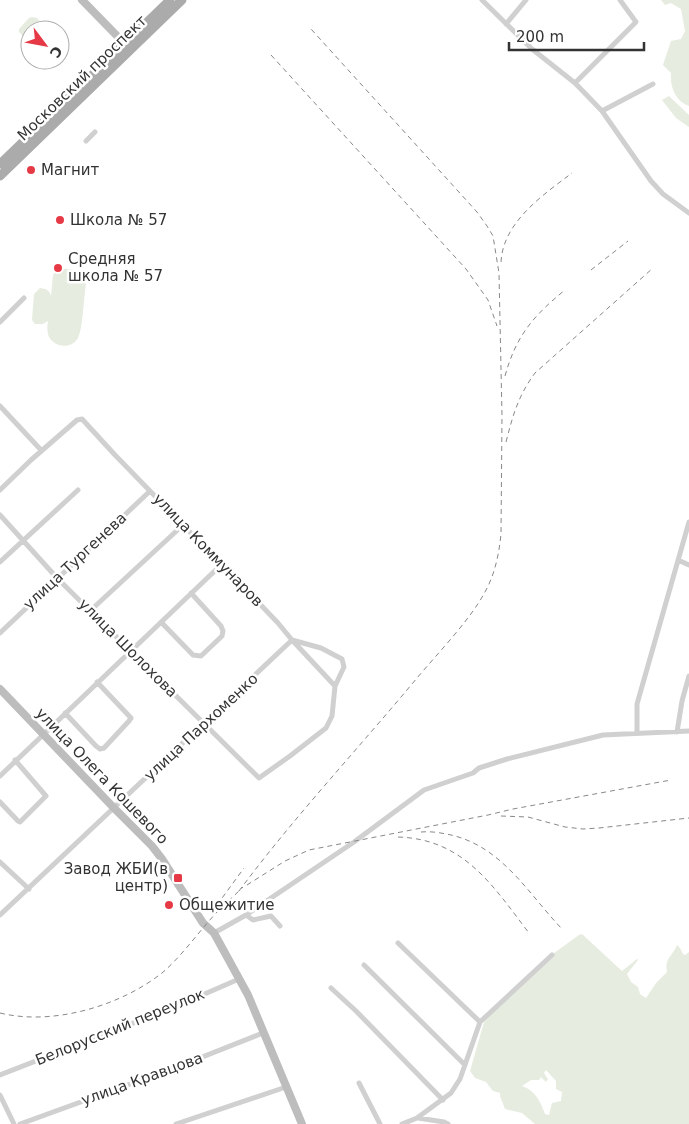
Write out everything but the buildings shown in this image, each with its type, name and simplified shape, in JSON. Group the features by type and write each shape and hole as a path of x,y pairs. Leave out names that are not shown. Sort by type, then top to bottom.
{"main road":[{"name":"Московский проспект","path":"0,176 125,44 170,0"},
{"name":"Московский проспект","path":"0,164 182,0"}],"street":[{"path":"82,0 125,44"},
{"path":"482,0 532,49 575,84 602,111 663,194 689,213"},
{"path":"506,24 526,0"},
{"path":"575,84 636,22 620,0"},
{"path":"602,111 653,84"},
{"path":"86,141 95,132"},
{"path":"0,322 24,298"},
{"path":"0,406 41,450 0,490"},
{"name":"улица Коммунаров","path":"41,450 77,420 82,419 278,622 292,640 336,686"},
{"path":"0,562 78,490"},
{"name":"улица Тургенева","path":"0,633 150,491"},
{"name":"улица Шолохова","path":"0,515 57,578 259,778 326,728 332,716 336,686"},
{"path":"637,732 638,704 689,522"},
{"path":"91,610 184,524"},
{"path":"678,560 689,564"},
{"path":"0,776 222,564"},
{"path":"161,622 193,655 201,656 222,636 224,631 191,594"},
{"path":"292,640 321,648 342,659 344,666 336,686"},
{"name":"улица Пархоменко","path":"0,915 292,640"},
{"path":"678,732 682,701 689,676"},
{"path":"65,713 96,746 100,749 104,748 130,722 131,718 97,682"},
{"name":"улица Олега Кошевого","path":"0,688 42,734 152,846 203,923 214,934 252,1004 302,1124"},
{"path":"214,934 246,915 354,842 424,790 507,759 603,735 689,731"},
{"path":"0,802 20,822 46,796 16,760"},
{"path":"0,862 29,889"},
{"path":"246,915 254,920 271,916 280,926"},
{"path":"398,943 480,1022"},
{"path":"402,1124 417,1118 452,1093 460,1079 480,1022 552,955"},
{"path":"364,965 465,1065"},
{"name":"Белорусский переулок","path":"0,1075 177,1006 239,979"},
{"path":"331,988 443,1100"},
{"name":"улица Кравцова","path":"20,1124 177,1067 263,1033"},
{"path":"359,1083 380,1124"},
{"path":"176,1124 286,1087"},
{"path":"0,1095 14,1124"},
{"path":"417,1118 448,1124"}],"shaded area":[{"path":"661,0 689,0 689,106 680,101 674,93 671,73 663,65 671,41 681,39 685,31 681,9 671,3 665,5"},
{"path":"29,18 37,18 39,20 27,20"},
{"path":"669,96 689,115 689,127 676,118 662,100"},
{"path":"60,269 69,269 80,273 86,283 80,333 75,342 64,346 55,343 49,337 48,321 43,324 35,324 32,320 34,294 40,288 47,290 51,296 53,275"},
{"path":"582,934 622,971 637,959 627,974 631,982 638,987 640,994 646,998 656,983 667,972 668,960 677,945 683,954 685,955 689,952 689,1124 535,1124 522,1113 505,1109 500,1093 493,1091 486,1082 475,1078 470,1071 484,1022 522,980 543,961","holes":["546,1070 556,1081 556,1089 562,1092 561,1101 552,1103 549,1115 545,1114 534,1094 522,1086 531,1080 539,1080 541,1077 546,1082 548,1079 544,1073"]}],"railway":[{"path":"239,891 304,810 471,614 485,592 494,571 501,534 502,416 499,273 493,236 477,212 311,29"},
{"path":"271,55 466,269 488,300 497,326"},
{"path":"501,262 503,248 517,222 537,200 572,173"},
{"path":"591,270 628,241"},
{"path":"506,442 517,406 524,390 535,373 653,268"},
{"path":"505,376 520,338 535,318 565,290"},
{"path":"247,885 285,861 309,850 513,809 671,780"},
{"path":"501,816 528,817 565,827 583,829 689,818"},
{"path":"421,832 451,835 469,841 486,850 514,874 563,930"},
{"path":"398,837 421,840 441,846 459,856 489,882 529,933"},
{"path":"217,905 244,868"},
{"path":"0,1013 42,1017 63,1015 106,1004 126,995 145,985 170,966 218,911 243,887"}],"place":[{"name":"Магнит","path":"31,170"},
{"name":"Школа № 57","path":"60,220"},
{"name":"Средняя школа № 57","path":"58,268"},
{"name":"Завод ЖБИ(в центр)","path":"178,878"},
{"name":"Общежитие","path":"169,905"}]}
